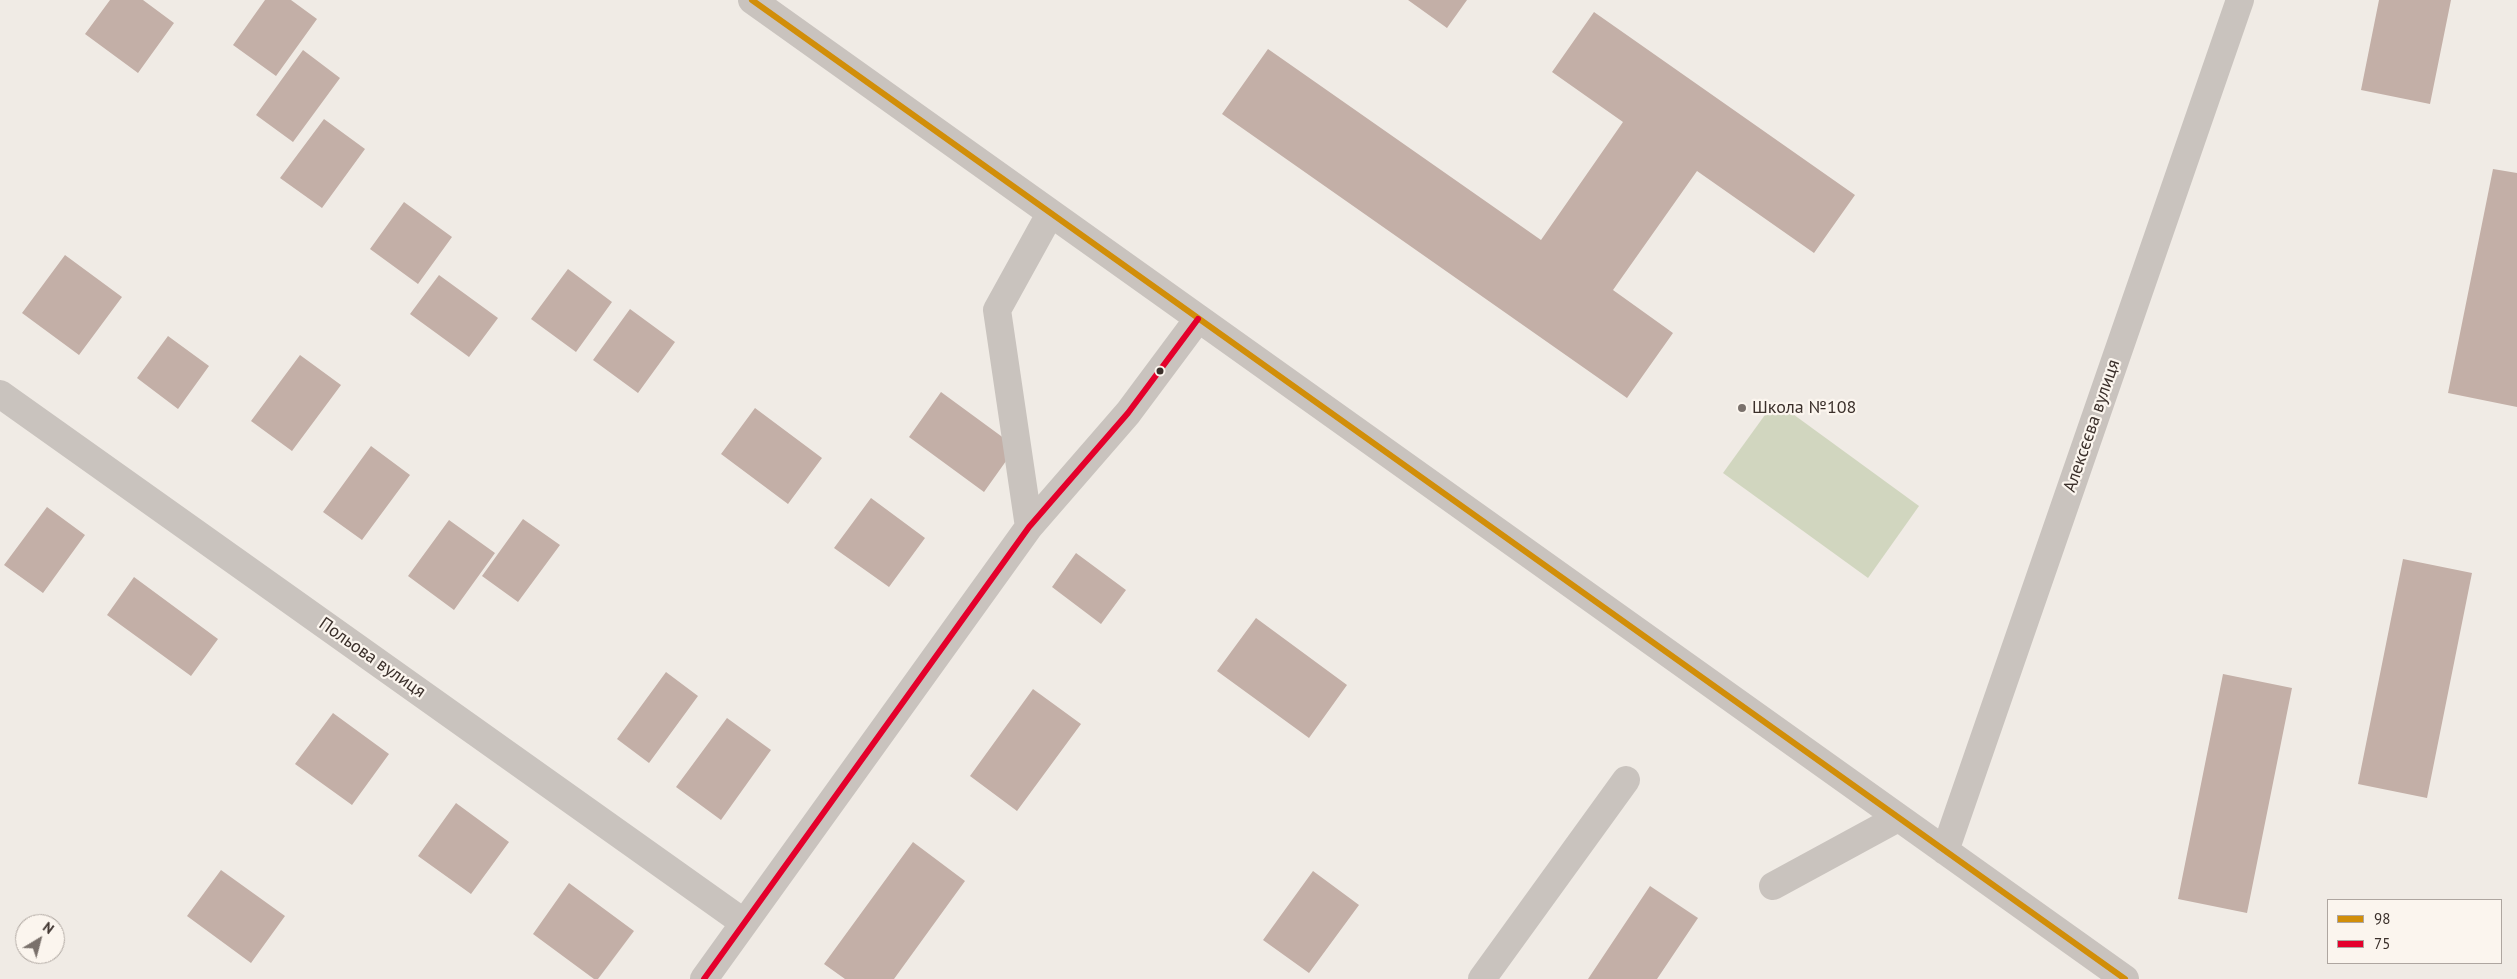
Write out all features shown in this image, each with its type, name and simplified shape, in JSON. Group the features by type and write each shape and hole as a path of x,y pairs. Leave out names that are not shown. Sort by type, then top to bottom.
{"street":[{"path":"752,0 2125,979"},
{"name":"Алексєєва вулиця","path":"1945,851 2240,0"},
{"path":"1029,527 997,310 1050,214"},
{"path":"704,979 1029,527 1128,413 1198,319"},
{"name":"Польова вулиця","path":"0,394 744,922"},
{"path":"1482,979 1626,780"},
{"path":"1773,886 1898,818"}],"green space":[{"path":"1775,401 1919,506 1868,578 1723,473"}],"building":[{"path":"110,0 143,0 174,23 138,73 85,34"},
{"path":"265,0 291,0 317,19 276,76 233,45"},
{"path":"1408,0 1467,0 1447,28"},
{"path":"2379,0 2451,0 2430,104 2361,90"},
{"path":"1594,12 1855,195 1814,253 1697,171 1613,290 1673,333 1627,398 1222,114 1268,49 1541,240 1623,122 1552,72"},
{"path":"303,50 340,78 293,142 256,115"},
{"path":"324,119 365,149 322,208 280,178"},
{"path":"2493,169 2517,173 2517,407 2448,393"},
{"path":"404,202 452,237 418,284 370,249"},
{"path":"65,255 122,297 79,355 22,313"},
{"path":"568,269 612,302 576,352 531,319"},
{"path":"439,275 498,318 469,357 410,314"},
{"path":"630,309 675,342 638,393 593,360"},
{"path":"168,336 209,366 178,409 137,378"},
{"path":"300,355 341,385 292,451 251,421"},
{"path":"941,392 1016,447 984,492 909,437"},
{"path":"755,408 822,458 788,504 721,454"},
{"path":"371,446 410,475 362,540 323,512"},
{"path":"871,498 925,538 889,587 834,548"},
{"path":"47,507 85,535 43,593 4,565"},
{"path":"523,519 560,545 518,602 482,576"},
{"path":"449,520 495,553 454,610 408,576"},
{"path":"1076,553 1126,590 1101,624 1052,587"},
{"path":"2403,559 2472,573 2427,798 2358,784"},
{"path":"134,577 218,639 191,676 107,615"},
{"path":"1256,618 1347,685 1309,738 1217,671"},
{"path":"666,672 698,696 649,763 617,739"},
{"path":"2223,674 2292,688 2247,913 2178,899"},
{"path":"1033,689 1081,724 1017,811 970,776"},
{"path":"333,713 389,754 352,805 295,764"},
{"path":"727,718 771,750 721,820 676,787"},
{"path":"456,803 509,842 471,894 418,856"},
{"path":"913,842 965,881 894,979 845,979 824,964"},
{"path":"221,870 285,916 251,963 187,916"},
{"path":"1313,871 1359,905 1309,973 1263,940"},
{"path":"569,883 634,931 598,979 594,979 533,934"},
{"path":"1650,886 1698,918 1657,979 1588,979"}],"transit line":[{"name":"98","path":"752,0 2125,979"},
{"name":"75","path":"704,979 1029,527 1128,413 1198,319"}],"place":[{"name":"Школа №108","path":"1742,408"}]}
